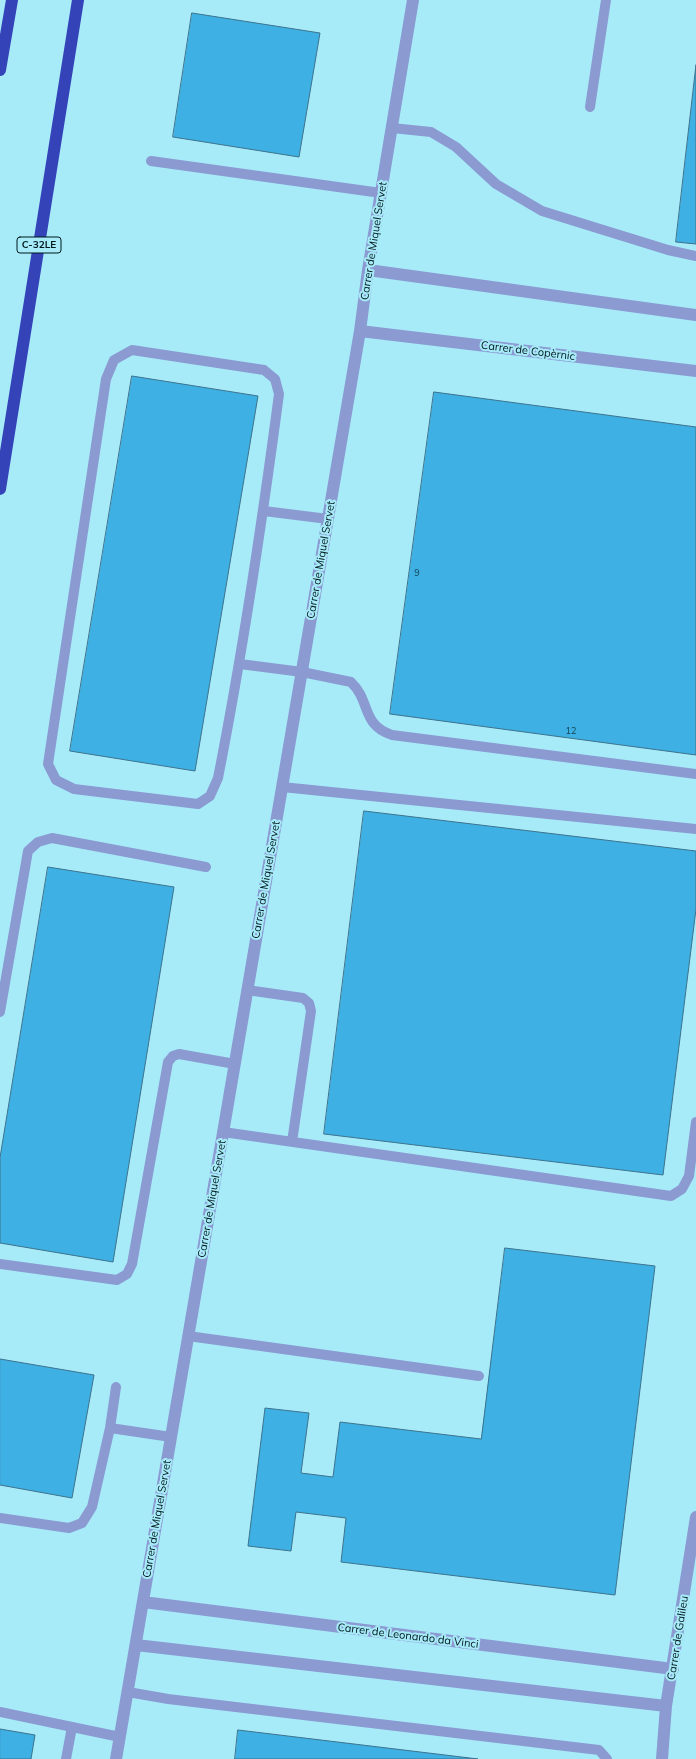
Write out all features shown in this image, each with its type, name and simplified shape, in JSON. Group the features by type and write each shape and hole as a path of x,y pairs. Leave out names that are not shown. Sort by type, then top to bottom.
{"highway":[{"path":"0,70 12,0"},
{"name":"C-32LE","path":"0,489 78,0"}],"street":[{"name":"Carrer de Miquel Servet","path":"116,1759 360,331 368,270 413,0"},
{"path":"368,270 696,315"},
{"name":"Carrer de Copèrnic","path":"360,331 696,371"},
{"name":"Carrer de Galileu","path":"662,1759 666,1706 695,1539 696,1517"},
{"name":"Carrer de Leonardo da Vinci","path":"143,1602 673,1669"},
{"path":"136,1645 666,1706"}],"lane":[{"path":"590,107 606,0"},
{"path":"392,128 431,132 456,147 496,184 542,211 668,250 696,256"},
{"path":"150,161 381,192"},
{"path":"132,350 264,370 275,380 279,394 264,511 240,664 218,778 210,796 198,804 74,789 56,780 48,764 106,378 114,360 132,350"},
{"path":"264,511 328,519"},
{"path":"240,664 302,672 351,682 362,698 367,715 374,726 381,732 392,735 696,774"},
{"path":"282,787 696,829"},
{"path":"0,1012 28,851 38,842 52,838 206,867"},
{"path":"248,990 303,998 309,1003 311,1011 292,1142"},
{"path":"0,1264 117,1280 127,1274 132,1264 168,1062 173,1056 180,1054 235,1064"},
{"path":"223,1132 671,1196 682,1190 689,1176 696,1122"},
{"path":"188,1336 478,1376"},
{"path":"0,1518 69,1528 82,1523 92,1507 110,1428 116,1387"},
{"path":"110,1428 171,1437"},
{"path":"128,1692 168,1699 599,1750 607,1759"},
{"path":"0,1712 120,1737"},
{"path":"66,1759 72,1726"}],"building":[{"path":"192,13 320,33 299,157 173,137"},
{"path":"696,65 696,244 676,242"},
{"path":"132,376 258,396 195,771 70,751"},
{"path":"434,392 696,427 696,755 390,714"},
{"path":"364,811 696,851 696,909 663,1175 324,1134"},
{"path":"48,867 174,887 113,1262 0,1243 0,1158"},
{"path":"505,1248 655,1266 615,1595 341,1562 346,1518 296,1512 291,1551 248,1546 265,1408 309,1413 301,1473 333,1477 340,1422 481,1439"},
{"path":"0,1359 94,1375 72,1498 0,1485"},
{"path":"0,1729 35,1735 31,1759 0,1759"},
{"path":"238,1730 478,1759 235,1759"}]}
